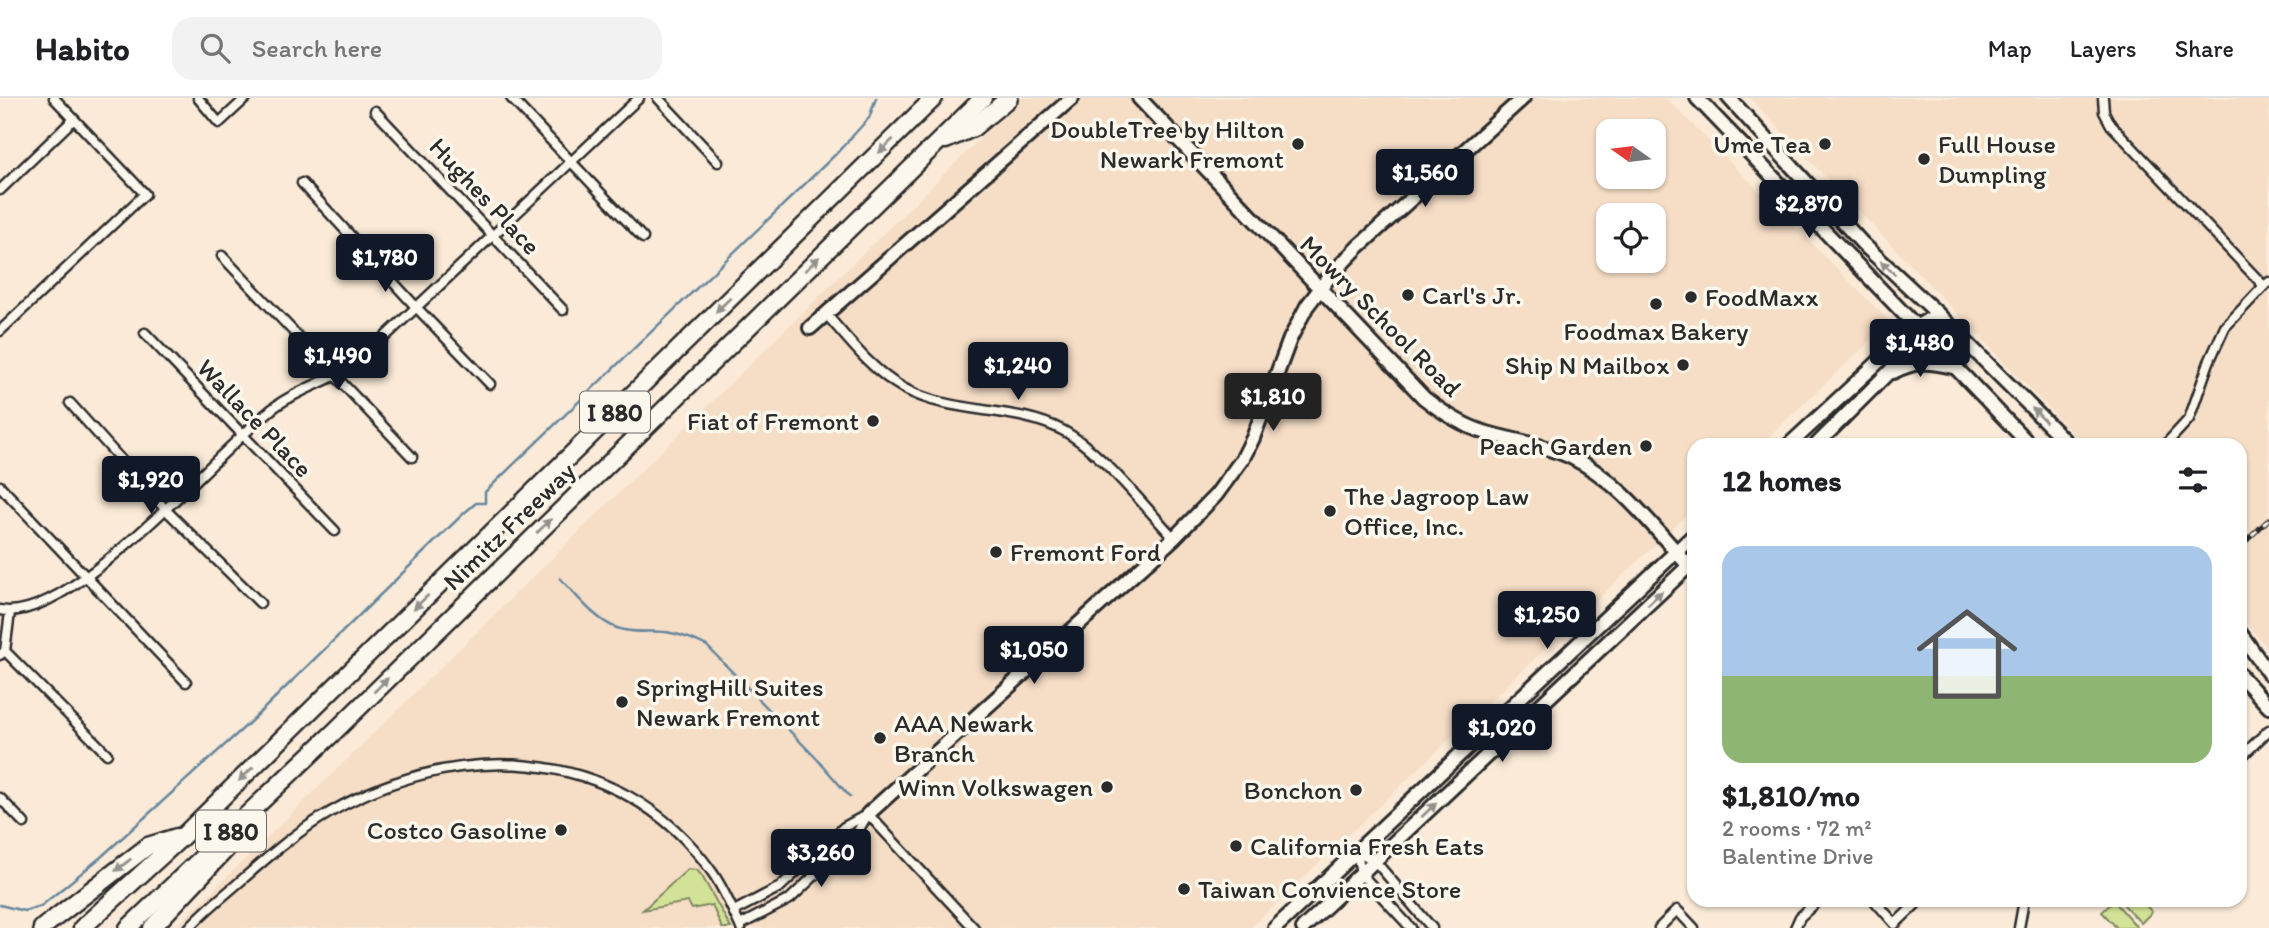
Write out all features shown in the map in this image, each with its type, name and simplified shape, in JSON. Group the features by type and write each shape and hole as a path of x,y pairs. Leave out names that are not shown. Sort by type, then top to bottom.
{"highway":[{"name":"Nimitz Freeway","path":"82,928 183,836 934,98"},
{"name":"Nimitz Freeway","path":"128,928 333,733 982,98"},
{"path":"934,145 973,128 1009,98"},
{"path":"152,928 333,733"},
{"path":"42,928 148,846 183,836"}],"main road":[{"path":"810,328 1072,98"},
{"name":"Mowry School Road","path":"1139,98 1410,384 1437,408 1481,431 1544,446 1575,459 1617,490 1687,561"},
{"path":"869,814 1174,538 1216,495 1253,438 1290,339 1320,289 1351,254 1522,98"},
{"path":"1697,98 2023,438"},
{"path":"1730,98 1863,244 1938,314 2062,438"},
{"path":"1823,438 1884,377 1938,314"},
{"path":"1797,438 1921,332"},
{"path":"1884,377 1912,363 1933,362 1955,367"},
{"path":"1275,928 1687,542"},
{"path":"1303,928 1687,568"},
{"path":"2247,643 2269,674"},
{"path":"2247,682 2269,707"}],"street":[{"path":"0,331 145,194 54,98"},
{"path":"198,98 219,123 246,98"},
{"path":"511,98 643,239"},
{"path":"0,610 10,612 58,596 86,578 166,510 242,436 287,399 336,377 356,364 639,98"},
{"path":"657,98 718,162"},
{"path":"2103,98 2104,112 2111,125 2267,284 2225,327 2209,362 2189,419 2172,438"},
{"name":"Hughes Place","path":"375,111 563,310"},
{"path":"0,190 73,120"},
{"path":"302,183 490,384"},
{"path":"222,256 412,457"},
{"path":"826,314 871,364 905,389 934,400 1040,422 1075,438 1098,458 1174,538"},
{"name":"Wallace Place","path":"145,333 335,531"},
{"path":"70,403 166,510 260,603"},
{"path":"0,486 186,682"},
{"path":"10,612 2,653 107,754"},
{"path":"2247,751 2269,730"},
{"path":"189,928 281,846 334,811 393,784 460,767 508,763 532,765 579,774 621,792 642,804 672,828 697,853 712,873 741,926 790,898 854,838 869,814"},
{"path":"0,798 24,823"},
{"path":"734,911 780,887 844,827 869,814"},
{"path":"869,814 974,928"},
{"path":"1357,851 1375,861 1432,928"},
{"path":"1357,851 1361,874 1411,928"},
{"path":"1795,928 1800,917 1811,907"},
{"path":"1880,907 1895,924 1913,907"},
{"path":"2019,928 2023,907"},
{"path":"1659,928 1677,911 1694,928"}],"shaded area":[{"path":"1022,98 1666,98 1890,322 1767,438 1687,438 1687,515 1250,928 175,928"},
{"path":"1750,98 2269,98 2269,649 2247,625 2247,438 2077,438"}],"green space":[{"path":"688,869 697,870 702,876 731,928 722,928 712,905 692,909 688,902 643,910"},
{"path":"2107,907 2119,907 2137,927 2117,928 2102,912"},
{"path":"2126,907 2147,907 2152,912 2141,923"}],"waterway":[{"path":"0,905 24,911 41,906 101,857 248,724 463,514 476,503 485,503 485,492 836,154 869,118 876,98"},
{"path":"560,578 586,606 617,628 676,634 707,646 817,759 850,797"}],"railway":[{"path":"2247,540 2269,519"}],"place":[{"name":"DoubleTree by Hilton Newark Fremont","path":"1298,144"},
{"name":"Ume Tea","path":"1825,144"},
{"name":"Full House Dumpling","path":"1924,159"},
{"name":"Carl's Jr.","path":"1408,295"},
{"name":"FoodMaxx","path":"1691,297"},
{"name":"Foodmax Bakery","path":"1656,304"},
{"name":"Ship N Mailbox","path":"1683,365"},
{"name":"Fiat of Fremont","path":"873,421"},
{"name":"Peach Garden","path":"1646,446"},
{"name":"The Jagroop Law Office, Inc.","path":"1330,511"},
{"name":"Fremont Ford","path":"996,552"},
{"name":"SpringHill Suites Newark Fremont","path":"622,702"},
{"name":"AAA Newark Branch","path":"880,738"},
{"name":"Winn Volkswagen","path":"1107,787"},
{"name":"Bonchon","path":"1356,790"},
{"name":"Costco Gasoline","path":"561,830"},
{"name":"California Fresh Eats","path":"1236,846"},
{"name":"Taiwan Convience Store","path":"1184,889"}]}
